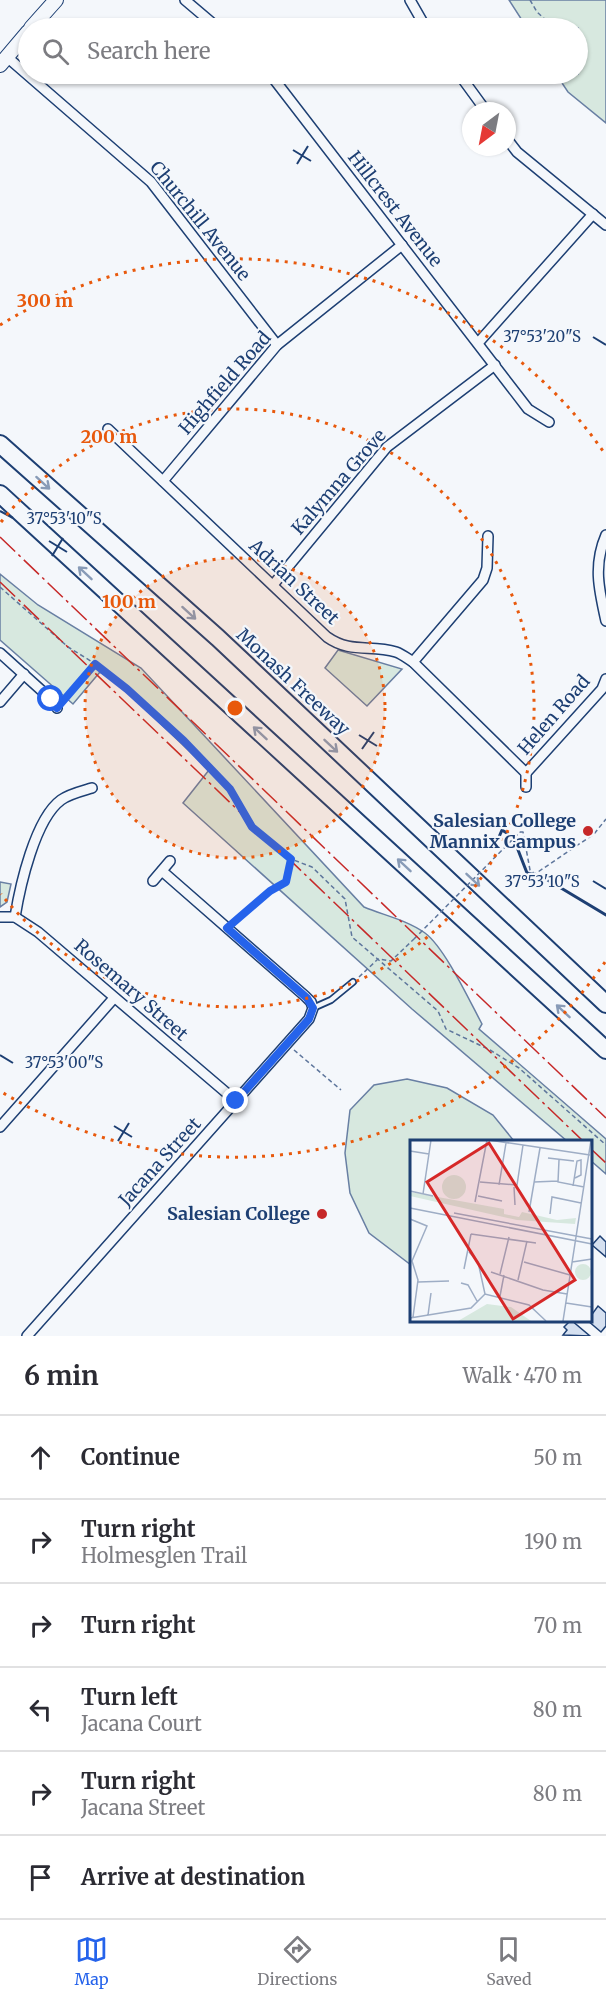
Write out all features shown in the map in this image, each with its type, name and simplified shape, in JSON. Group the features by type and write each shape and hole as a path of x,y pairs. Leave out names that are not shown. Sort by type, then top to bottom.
{"highway":[{"name":"Monash Freeway","path":"0,444 218,638 606,1004"},
{"path":"0,494 606,1050"}],"main road":[{"path":"41,18 56,0"},
{"path":"3,61 18,44"}],"street":[{"path":"185,0 206,18"},
{"path":"410,0 420,18"},
{"name":"Churchill Avenue","path":"3,61 18,73"},
{"name":"Churchill Avenue","path":"31,84 151,182 277,345"},
{"name":"Hillcrest Avenue","path":"278,84 528,409 549,422"},
{"path":"466,84 479,102"},
{"path":"516,152 606,225"},
{"path":"478,343 593,214"},
{"name":"Highfield Road","path":"163,482 277,345 402,245"},
{"name":"Kalymna Grove","path":"273,585 387,447 495,365"},
{"name":"Adrian Street","path":"108,429 327,638 337,645 348,648 398,653 413,662 526,773"},
{"path":"606,535 599,550 597,570 606,621"},
{"path":"413,662 483,580 487,568 488,536"},
{"path":"0,653 51,699 57,708"},
{"path":"0,702 24,674"},
{"name":"Helen Road","path":"526,773 602,689 606,679"},
{"path":"526,773 526,787"},
{"path":"0,917 15,917 32,846 47,815 60,800 92,788"},
{"path":"153,881 170,861"},
{"path":"162,871 307,998 313,1008"},
{"name":"Rosemary Street","path":"15,917 38,932 236,1101"},
{"path":"0,1127 114,998"},
{"name":"Jacana Street","path":"27,1336 309,1019 313,1008"}],"lane":[{"path":"313,1008 326,1003 353,981"}],"path":[{"path":"530,0 544,18"},
{"path":"0,587 68,647 95,664 127,689 184,741 230,789 252,827 291,859 312,867 345,900 352,937 438,1011 446,1029 490,1050 519,1068 606,1145"},
{"path":"57,708 95,664"},
{"path":"378,959 391,961 520,832 523,832 530,870 535,873 594,834 606,819"},
{"path":"227,928 270,891 286,882 291,859"},
{"path":"353,981 378,959"},
{"path":"287,1044 341,1090"}],"shaded area":[{"path":"509,0 606,0 606,123 568,92 563,84 588,84 588,18 521,18"},
{"path":"0,574 38,605 141,668 364,907 411,925 433,940 448,962 482,1024 479,1029 606,1139 606,1174 591,1161 591,1140 566,1140 412,1009 183,803 209,770 116,681 100,672 73,704 0,640"},
{"path":"338,650 402,669 367,706 325,668"},
{"path":"0,882 11,884 7,902 0,907"},
{"path":"407,1079 447,1088 493,1115 513,1140 410,1140 410,1264 369,1233 350,1193 345,1153 350,1110 374,1085"}],"building":[{"path":"600,1236 606,1242 606,1257 592,1245"},
{"path":"598,1306 606,1313 606,1326 601,1332 588,1321 591,1321 591,1316"},
{"path":"572,1321 590,1336 563,1335 567,1330 564,1327"}],"wall":[{"path":"499,837 502,830 513,837 527,873 541,876 606,915"}],"power":[{"path":"0,537 606,1118"},
{"path":"0,582 582,1140"},
{"path":"591,1149 606,1163"}],"place":[{"name":"Salesian College Mannix Campus","path":"588,831"},
{"name":"Salesian College","path":"322,1214"}],"route":[{"path":"51,699 57,708 95,664 127,689 184,741 230,789 252,827 291,859 286,882 270,891 227,928 307,998 313,1008 309,1019 236,1101"}]}
